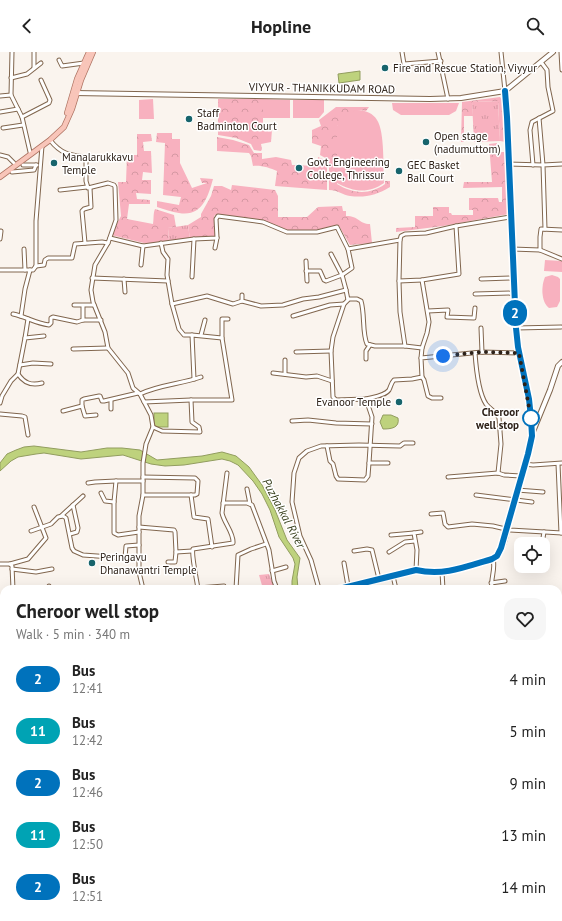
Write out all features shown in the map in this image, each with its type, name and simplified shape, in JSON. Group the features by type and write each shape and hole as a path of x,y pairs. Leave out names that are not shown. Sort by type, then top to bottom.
{"main road":[{"path":"0,177 58,134 66,123 72,109 77,79 89,52"},
{"path":"75,93 93,52"},
{"name":"VIYYUR - THANIKKUDAM ROAD","path":"75,93 448,99 467,98 505,91 552,52"},
{"path":"505,91 516,328 519,353 529,399 532,436"},
{"path":"0,174 30,152 46,143"},
{"path":"352,585 416,570 424,572 452,571 492,559 500,552 532,436 558,366 562,362"},
{"path":"0,783 0,814"}],"street":[{"path":"12,52 11,95 22,117 30,152"},
{"path":"34,52 34,68"},
{"path":"402,52 404,64 441,62"},
{"path":"438,52 448,99"},
{"path":"501,52 505,91"},
{"path":"561,52 562,70"},
{"path":"59,60 62,66 84,63"},
{"path":"534,165 530,128 533,121 553,111 548,87 547,70 541,62"},
{"path":"11,78 27,74 41,63"},
{"path":"22,117 50,103 41,80"},
{"path":"0,96 11,95"},
{"path":"0,112 18,109"},
{"path":"539,118 543,164 545,229"},
{"path":"3,128 23,125"},
{"path":"36,266 36,221 41,165 46,143 70,155 86,157 91,207 82,210 85,243"},
{"path":"0,155 8,157 14,163"},
{"path":"508,164 562,164"},
{"path":"23,165 41,165"},
{"path":"12,172 34,170 36,165"},
{"path":"60,190 88,188 108,183 114,185 115,187 116,217 108,243 95,265 91,290 94,306 106,335 108,348 128,373 133,388 139,394 151,415 153,427 145,450 143,463 143,495 139,527 139,572 142,585"},
{"path":"215,248 217,238 216,219 218,216 263,222 287,232 316,232 337,228 348,249 352,268 342,275 326,280 324,280 320,271 306,271"},
{"path":"405,346 400,312 399,282 400,240 402,236 405,234 426,232 510,217"},
{"path":"399,282 459,274 456,226"},
{"path":"540,250 541,229 562,230"},
{"path":"0,239 1,231"},
{"path":"110,238 143,246 194,239 217,238"},
{"path":"192,277 194,239"},
{"path":"348,249 400,240"},
{"path":"0,270 33,270 36,266 44,264 48,258 72,258 75,244 108,243"},
{"path":"161,243 163,252 168,259 167,275 172,304 180,332 184,335 202,335 222,338"},
{"path":"142,265 143,246"},
{"path":"24,249 25,270"},
{"path":"512,249 540,250 562,258"},
{"path":"331,254 342,275 348,299 344,304 333,337 331,351 334,399 366,399 384,394 388,391 394,380 422,377"},
{"path":"306,261 307,281"},
{"path":"21,316 25,289 30,270"},
{"path":"92,278 168,281"},
{"path":"481,279 513,278"},
{"path":"124,279 124,292"},
{"path":"422,280 429,322 422,348 422,377 428,396 432,398 441,398"},
{"path":"172,304 207,296 233,304 242,301 261,306 283,305 303,299 319,297 346,290"},
{"path":"475,294 514,293"},
{"path":"242,295 242,301"},
{"path":"348,299 357,299 361,301 364,315 366,342 370,346"},
{"path":"293,316 330,305 344,304"},
{"path":"74,305 94,306"},
{"path":"83,306 83,320"},
{"path":"428,311 448,310 447,317 474,318 475,308"},
{"path":"14,314 34,323 48,325 51,323 51,318 53,317 77,322 83,320 100,320"},
{"path":"0,403 2,396 18,374 28,319"},
{"path":"144,402 232,400 222,338 222,320 228,319"},
{"path":"202,335 205,320"},
{"path":"516,328 561,327"},
{"path":"481,328 482,352"},
{"path":"192,335 194,379"},
{"path":"25,338 44,336"},
{"path":"366,359 367,347 370,346 405,346 422,348"},
{"path":"73,349 108,348"},
{"path":"296,352 331,351"},
{"path":"421,358 482,352 519,353"},
{"path":"474,353 476,373 484,399 486,404 498,415 501,430 498,472"},
{"path":"285,360 285,374"},
{"path":"20,365 33,363 50,364"},
{"path":"273,373 306,377 317,376 332,381"},
{"path":"18,374 22,380 28,384 36,385 42,383"},
{"path":"96,415 84,415 82,400 100,396 103,401 111,400 201,377"},
{"path":"328,446 330,461 333,464 338,479 365,480 368,476 372,424 371,411 366,399"},
{"path":"111,400 111,409"},
{"path":"153,427 162,431 200,432 199,427 192,422 191,400"},
{"path":"63,411 82,406"},
{"path":"0,414 25,417 28,435"},
{"path":"292,421 308,420 336,423 372,424"},
{"path":"318,585 311,560 300,536 292,502 294,473 299,458 307,451 321,446 400,446 413,443"},
{"path":"369,463 388,463"},
{"path":"431,514 443,513 445,524 448,527 472,524 506,529 561,533 560,464 525,464"},
{"path":"448,477 498,472 504,475 521,476"},
{"path":"176,552 192,551 195,548 212,547 233,543 233,539 223,520 226,473"},
{"path":"142,477 195,478 198,481 197,494 143,495"},
{"path":"116,481 113,531 118,535 139,532"},
{"path":"88,483 143,481"},
{"path":"247,489 250,504 252,505 266,544 276,585"},
{"path":"517,490 543,492"},
{"path":"102,493 105,501 114,502"},
{"path":"191,495 194,517 208,519 212,547"},
{"path":"476,495 532,502"},
{"path":"31,531 51,524 83,496"},
{"path":"223,502 250,504"},
{"path":"70,534 77,532 78,528 73,505"},
{"path":"0,564 10,564 28,559 46,538 34,507"},
{"path":"61,516 66,518 72,548 77,553 83,555 139,559"},
{"path":"139,527 174,530 176,552 175,562 168,562"},
{"path":"391,535 421,532"},
{"path":"543,537 544,532"},
{"path":"414,533 417,550 416,570"},
{"path":"389,552 405,542 415,540"},
{"path":"236,585 238,555 266,544"},
{"path":"125,558 126,546 139,545"},
{"path":"354,551 367,549 372,550 379,579"},
{"path":"192,551 197,585"},
{"path":"492,559 494,566 491,583 505,581"},
{"path":"344,563 348,585"},
{"path":"10,564 12,569 13,585"},
{"path":"272,570 286,567"},
{"path":"12,569 36,572 52,569"},
{"path":"104,570 139,572"},
{"path":"442,572 443,585"},
{"path":"393,576 395,585"}],"green space":[{"path":"500,97 504,103 506,142 500,141 498,101 472,102 473,116 464,116 464,142 461,142 462,102"},
{"path":"153,99 154,119 139,119 139,100"},
{"path":"218,99 263,99 263,122 261,125 272,130 271,142 261,144 261,151 254,150 251,144 236,138 218,135"},
{"path":"263,99 290,100 290,118 263,118"},
{"path":"293,100 324,100 324,112 319,118 293,118"},
{"path":"498,101 500,141 474,142 472,102"},
{"path":"392,103 459,103 456,111 449,115 401,115 393,110"},
{"path":"336,107 369,107 366,111 359,110 337,126 337,184 349,190 361,192 379,188 385,184 385,181 390,181 390,187 376,194 361,197 345,195 329,190 329,160 320,155 321,146 312,143 312,130 321,126 319,120"},
{"path":"359,110 369,113 377,120 380,126 383,150 384,183 378,187 367,190 355,190 337,183 337,126 345,115"},
{"path":"157,133 172,133 172,139 180,139 180,163 192,188 207,183 202,183 200,178 213,179 206,199 199,209 193,212 179,213 157,207 157,201 179,205 181,197 163,195 165,143 156,142"},
{"path":"137,134 151,134 152,141 143,142 144,151 151,151 152,173 143,172 142,180 151,180 151,194 136,193 137,199 150,200 150,204 129,204 127,219 153,224 155,209 174,215 176,227 168,228 169,241 148,244 111,235 121,216 118,182 126,182 127,155 137,155"},
{"path":"217,137 249,145 254,153 262,153 262,159 276,157 291,160 292,165 317,166 318,157 327,161 327,190 275,186 277,171 262,166 253,166 249,153 217,151"},
{"path":"497,143 498,152 506,152 509,214 443,226 396,232 396,228 415,227 415,216 433,216 433,207 449,207 449,213 452,215 473,215 473,210 469,210 469,198 498,198 499,202 502,202 502,187 463,188 464,182 492,182 489,144"},
{"path":"232,185 275,190 278,196 278,217 307,217 318,207 342,206 343,211 346,211 346,216 354,217 363,223 370,224 372,243 350,245 339,226 288,232 262,221 217,214 214,216 215,238 190,239 188,225 201,217 214,186 222,186 231,190"},
{"path":"188,225 190,239 169,241 168,228"},
{"path":"545,260 562,261 562,272 544,271"},
{"path":"552,275 560,279 560,301 557,307 549,308 544,302 542,289 545,277"},
{"path":"269,574 273,585 262,585 259,575"}],"shaded area":[{"path":"360,71 360,80 339,83 338,74"},
{"path":"154,413 168,413 168,427 154,427"},
{"path":"383,415 391,415 398,418 398,424 392,428 383,429 380,422"},
{"path":"34,446 81,452 107,448 122,448 140,450 157,460 202,456 222,452 236,456 249,467 262,485 275,510 287,540 300,558 297,577 298,585 292,585 295,564 293,558 279,537 270,510 253,481 238,465 222,459 184,465 165,466 151,464 123,455 81,459 44,453 18,457 0,471 0,463 7,454 24,447"}],"bus line":[{"name":"2","path":"356,585 416,570 436,573 452,571 492,559 500,552 506,533 528,454 532,436 532,423 516,328 505,91"}],"place":[{"name":"Fire and Rescue Station, Viyyur","path":"385,68"},
{"name":"Staff Badminton Court","path":"189,119"},
{"name":"Open stage (nadumuttom)","path":"426,142"},
{"name":"Manalarukkavu Temple","path":"54,163"},
{"name":"Govt. Engineering College, Thrissur","path":"299,168"},
{"name":"GEC Basket Ball Court","path":"399,171"},
{"name":"Evanoor Temple","path":"399,402"},
{"name":"Cheroor well stop","path":"531,418"},
{"name":"Peringavu Dhanawantri Temple","path":"92,563"}],"route":[{"path":"443,356 482,352 519,353 529,399 531,418"}],"water label":[{"name":"Puzhakkal River","path":"284,513"}]}
